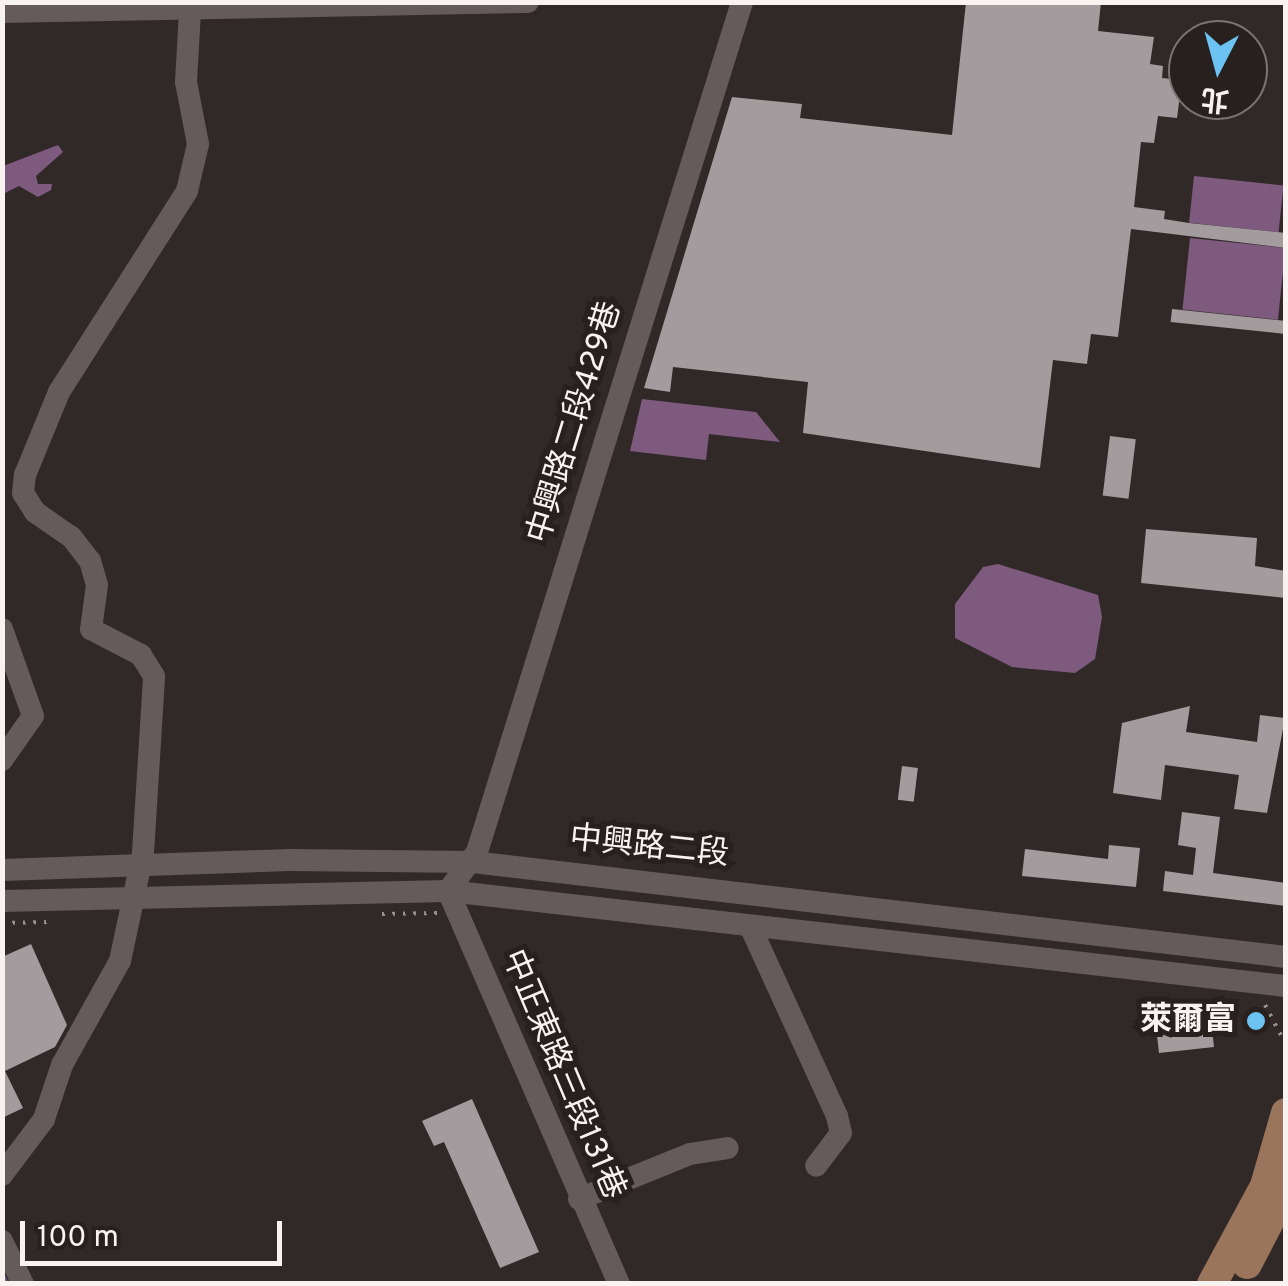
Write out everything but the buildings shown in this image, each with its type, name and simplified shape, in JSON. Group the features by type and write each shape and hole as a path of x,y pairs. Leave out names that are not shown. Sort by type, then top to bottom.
{"main road":[{"path":"1212,1284 1265,1186 1286,1113"},
{"path":"1236,1284 1286,1188"}],"street":[{"path":"2,12 528,2"},
{"name":"中興路二段429巷","path":"472,862 742,2"},
{"path":"2,1175 44,1119 62,1065 120,962 141,865 154,676 140,655 91,628 97,586 90,561 71,537 35,512 24,493 24,475 60,392 187,191 198,144 186,82 190,11"},
{"path":"2,630 34,716 2,760"},
{"path":"448,891 472,862"},
{"name":"中興路二段","path":"2,870 472,862 1286,957"},
{"name":"中興路二段","path":"2,901 448,891 1286,986"},
{"name":"中正東路三段131巷","path":"448,891 619,1284"},
{"path":"750,926 837,1116 841,1133 816,1166"},
{"path":"1086,962 1090,933"},
{"path":"579,1198 690,1154 728,1148"},
{"path":"2,1240 22,1284"}],"shaded area":[{"path":"58,145 63,152 36,176 38,184 52,184 51,190 38,197 19,186 3,194 3,166"},
{"path":"1194,176 1284,185 1279,232 1189,223"},
{"path":"1190,238 1285,248 1278,320 1182,310"},
{"path":"642,399 756,412 780,442 709,434 706,460 630,451"},
{"path":"998,564 1098,595 1102,617 1095,659 1075,673 1012,667 955,638 955,604 983,567"}],"waterway":[{"path":"2,1275 6,1284"}],"place":[{"name":"萊爾富","path":"1256,1021"}]}
